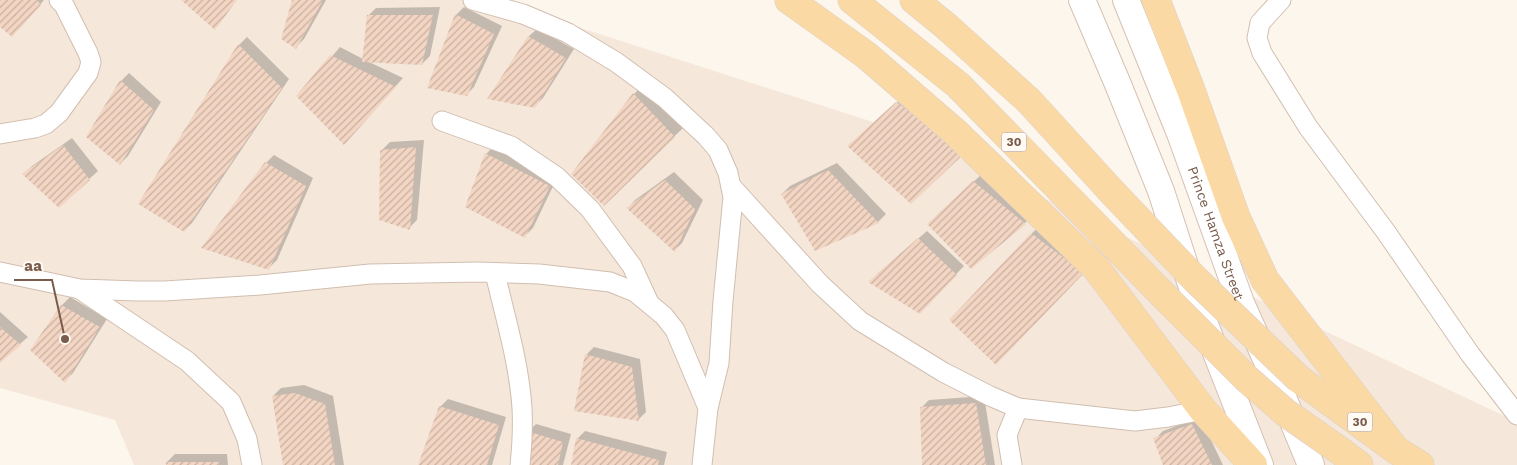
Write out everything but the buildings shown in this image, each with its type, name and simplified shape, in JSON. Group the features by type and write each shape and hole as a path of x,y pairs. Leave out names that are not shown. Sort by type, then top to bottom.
{"main road":[{"path":"789,0 866,55 956,132 1096,268 1203,410 1253,465"},
{"name":"30","path":"852,0 958,85 1246,378 1286,413 1359,465"},
{"name":"30","path":"914,0 946,26 1029,101 1196,280 1299,379 1396,450 1420,465"},
{"path":"1082,0 1161,191 1200,312 1260,465"},
{"name":"Prince Hamza Street","path":"1126,0 1181,136 1241,303 1282,394 1310,465"},
{"path":"1156,0 1191,90 1236,218 1265,280 1396,450"}],"street":[{"path":"0,134 35,128 46,124 59,112 88,74 91,62 88,53 64,5 59,0"},
{"path":"473,0 523,14 568,33 623,67 665,98 706,136 718,150 728,173 733,197 719,363 708,408 702,465"},
{"path":"1281,0 1260,22 1257,38 1262,53 1308,128 1386,232 1470,354 1517,415"},
{"path":"442,122 511,146 557,177 590,208 632,266 648,303"},
{"path":"731,186 820,284 860,321 944,372 990,396 1018,408 1135,421 1203,410"},
{"path":"0,272 80,289 165,292 370,274 495,272 539,274 610,282 635,292 664,316 676,330 708,408"},
{"path":"495,272 518,374 522,408 520,465"},
{"path":"80,289 187,361 231,402 247,439 252,465"},
{"path":"1012,465 1007,435 1018,408"}],"shaded area":[{"path":"0,0 494,0 907,133 1517,422 1517,465 134,465 115,420 0,388"}],"place":[{"name":"aa","path":"65,339"}]}
